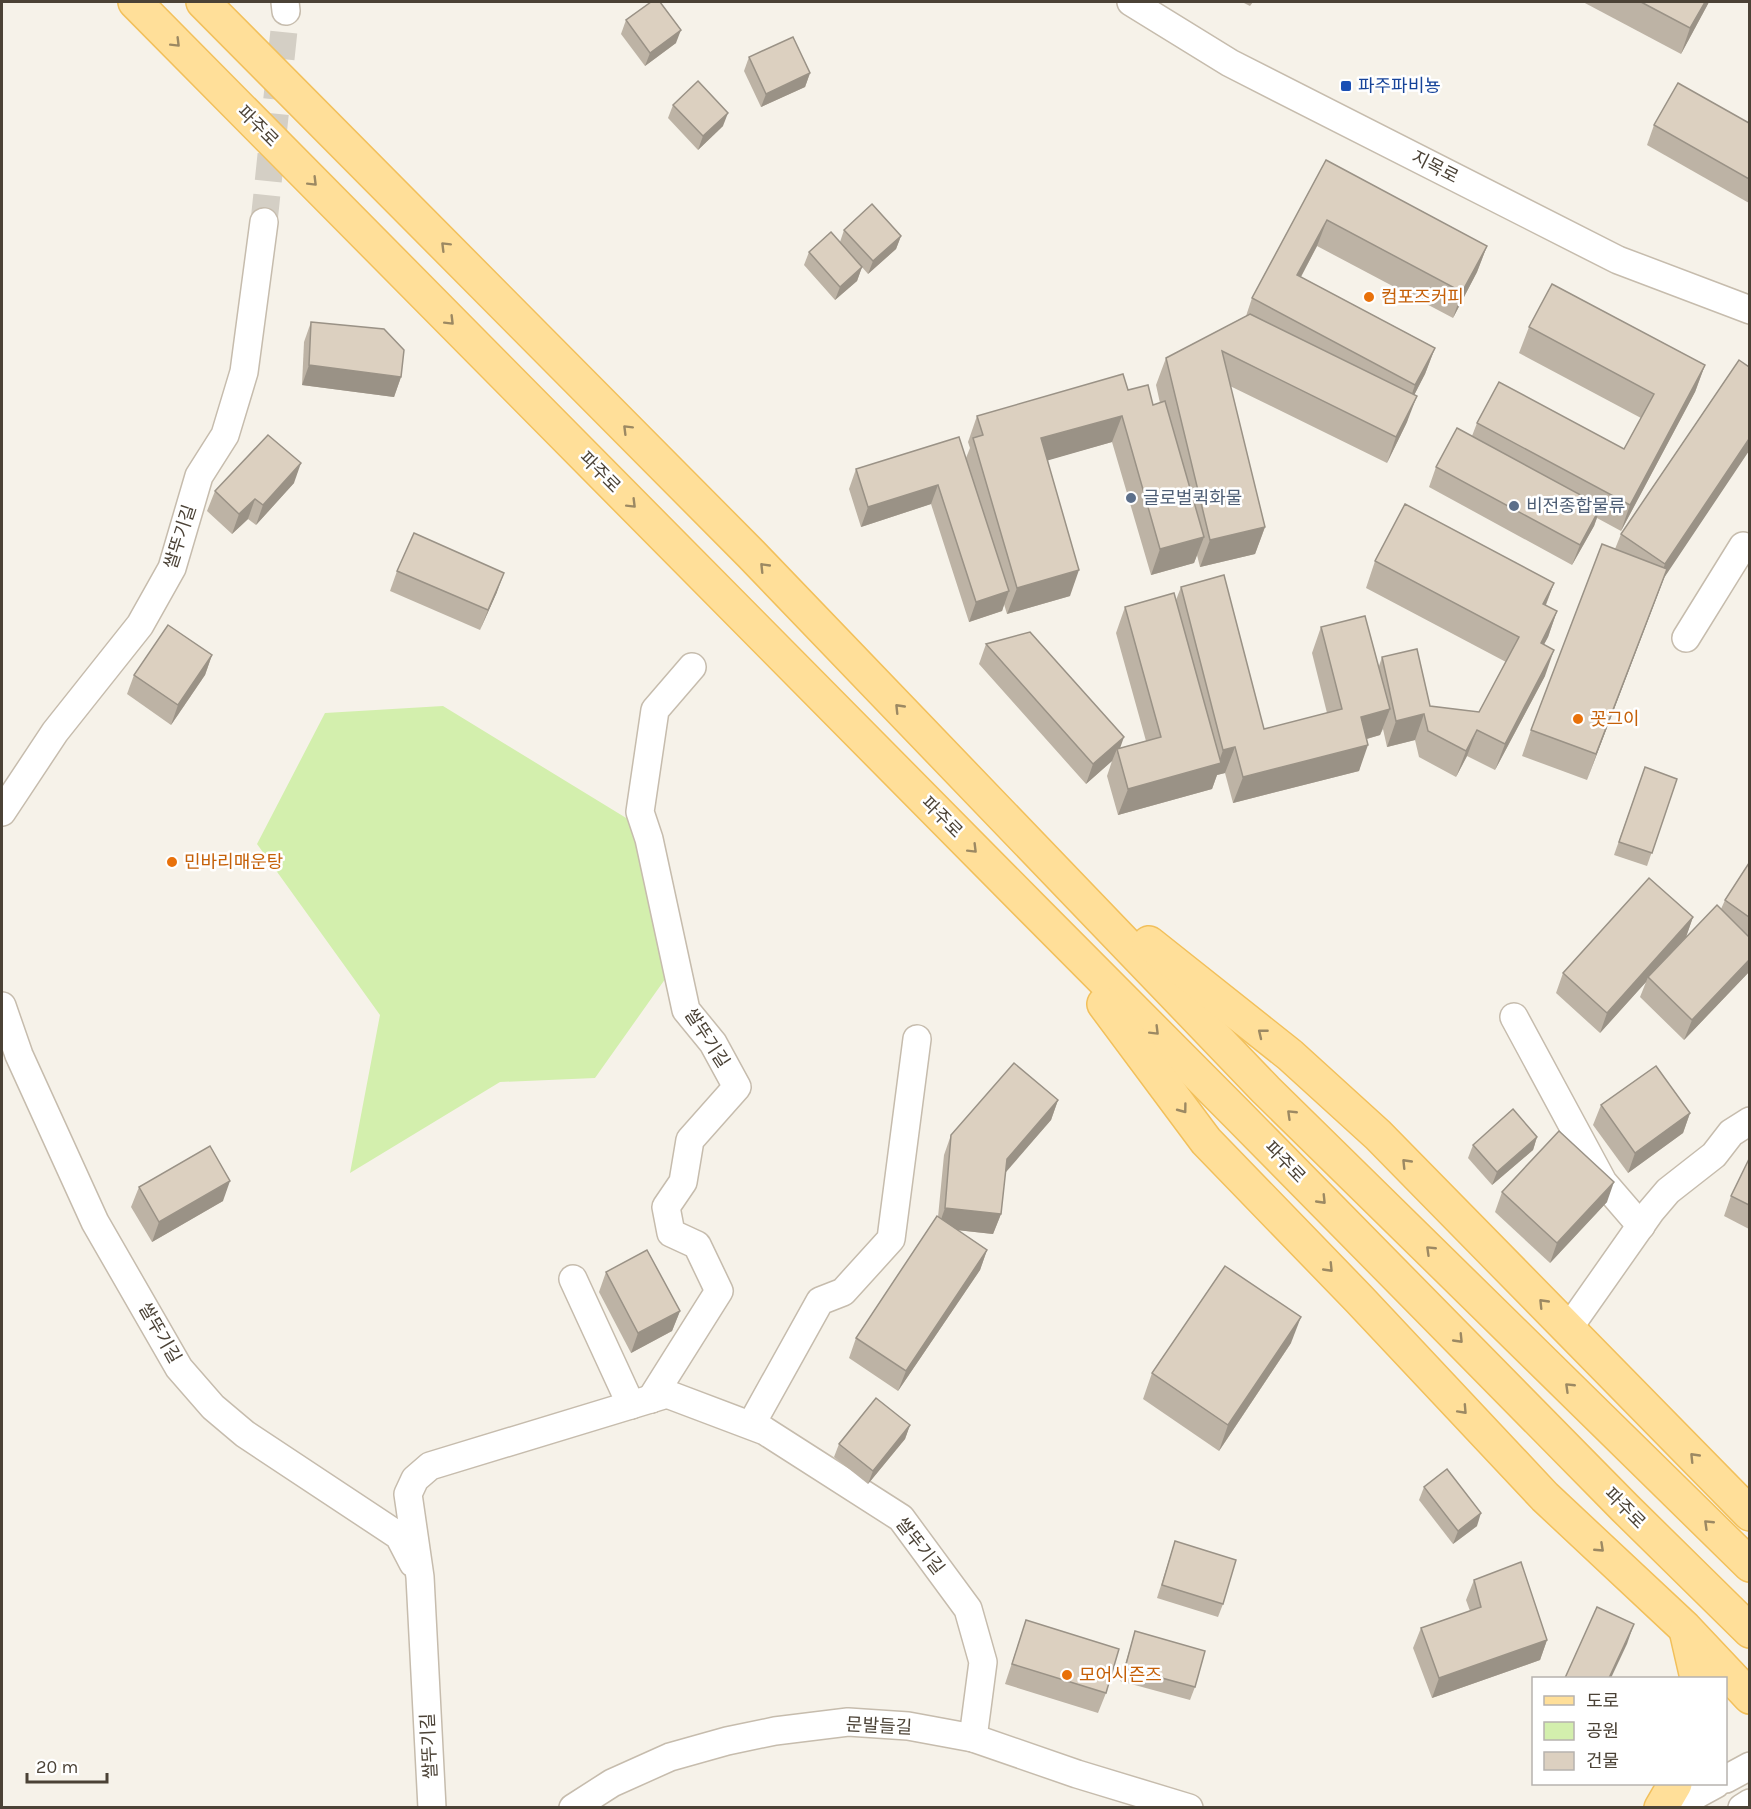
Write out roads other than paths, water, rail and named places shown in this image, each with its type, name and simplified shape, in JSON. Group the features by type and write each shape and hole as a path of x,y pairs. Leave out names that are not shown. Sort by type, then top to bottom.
{"main road":[{"name":"파주로","path":"135,2 1749,1631"},
{"name":"파주로","path":"203,2 734,537 1266,1090 1749,1565"},
{"path":"1047,861 1290,1055 1378,1135 1749,1514"},
{"path":"1035,911 1206,1141 1359,1299 1545,1497 1685,1628 1749,1697"},
{"path":"1685,1628 1697,1677"},
{"path":"1661,1808 1674,1785"}],"street":[{"name":"지목로","path":"1131,2 1230,63 1618,260 1749,310"},
{"name":"쌀뚜기길","path":"2,812 55,732 140,624 171,568 199,476 225,435 244,372 264,222"},
{"path":"1686,638 1743,546 1749,549"},
{"name":"쌀뚜기길","path":"641,1402 719,1291 697,1245 671,1233 666,1207 683,1182 690,1140 737,1087 713,1043 686,1010 649,839 640,812 655,710 692,667"},
{"name":"쌀뚜기길","path":"2,1006 19,1055 95,1222 179,1368 213,1407 245,1434 399,1536 420,1577"},
{"path":"1514,1017 1603,1182 1641,1226"},
{"path":"751,1425 820,1301 843,1292 891,1239 917,1039"},
{"path":"1568,1329 1668,1191 1714,1155 1731,1133 1749,1121"},
{"path":"573,1279 641,1402"},
{"name":"쌀뚜기길","path":"432,1808 420,1577 408,1494 415,1479 430,1466 667,1394 765,1431 901,1518 968,1609 983,1662 973,1738"},
{"name":"문발들길","path":"573,1808 612,1783 670,1757 727,1741 775,1731 848,1722 908,1726 973,1738 1077,1774 1189,1808"},
{"path":"1727,1778 1749,1766"},
{"path":"1672,1808 1714,1785"},
{"path":"1742,1808 1749,1803"}],"tunnel":[{"path":"264,222 286,11"}],"place":[{"name":"파주파비뇽","path":"1346,86"},
{"name":"컴포즈커피","path":"1369,297"},
{"name":"글로벌퀵화물","path":"1131,498"},
{"name":"비전종합물류","path":"1514,506"},
{"name":"꼿그이","path":"1578,719"},
{"name":"민바리매운탕","path":"172,862"},
{"name":"모어시즌즈","path":"1067,1675"}]}
